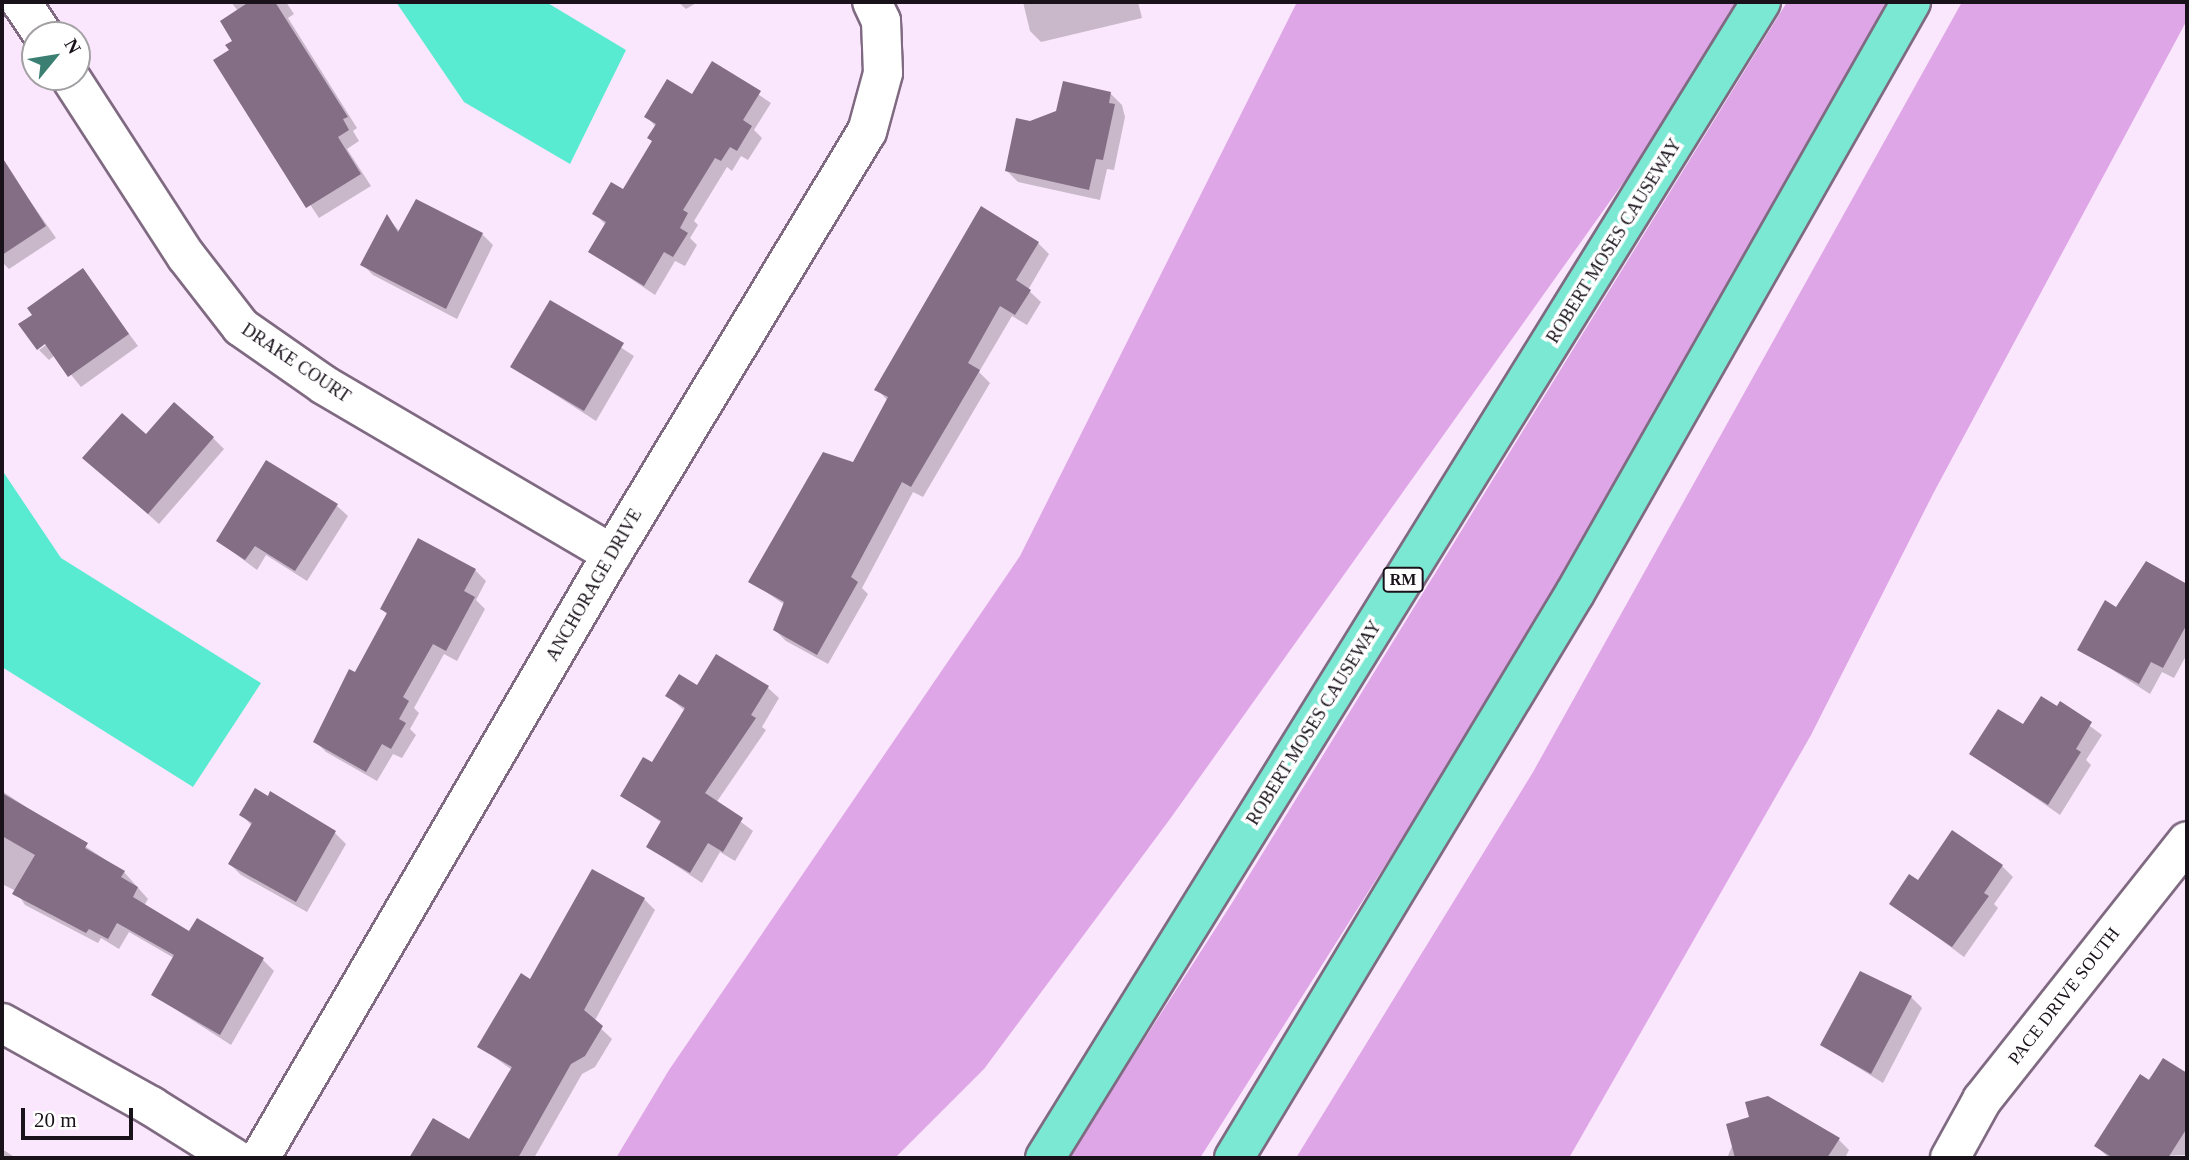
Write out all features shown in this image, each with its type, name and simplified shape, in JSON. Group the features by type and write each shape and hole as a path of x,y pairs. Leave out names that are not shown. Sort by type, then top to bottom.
{"highway":[{"name":"ROBERT MOSES CAUSEWAY","path":"1045,1158 1761,2"},
{"path":"1234,1158 1575,593 1911,2"}],"street":[{"path":"21,2 34,21"},
{"name":"ANCHORAGE DRIVE","path":"260,1158 612,554 867,132 883,73 881,21 872,2"},
{"name":"DRAKE COURT","path":"79,91 187,256 241,327 324,385 612,554"},
{"name":"PACE DRIVE SOUTH","path":"1950,1158 1982,1100 2187,841"},
{"path":"2,1023 151,1106 234,1158"}],"shaded area":[{"path":"396,2 546,2 626,50 570,164 464,102"},
{"path":"1297,2 1736,2 1633,169 1170,819 984,1069 895,1158 616,1158 669,1070 1020,556"},
{"path":"1787,2 1886,2 1707,336 1427,799 1200,1158 1068,1158 1232,903"},
{"path":"1962,2 2187,2 2187,20 1934,492 1811,735 1569,1158 1296,1158 1533,772"},
{"path":"2,470 61,558 261,683 193,787 2,667"}],"building":[{"path":"249,2 275,2 348,117 343,119 349,130 338,137 361,174 306,208 213,60 229,50 225,45 232,41 220,21"},
{"path":"712,61 761,91 743,120 752,126 737,151 730,147 721,161 715,158 683,210 688,213 680,228 688,233 673,257 664,252 644,286 588,252 606,222 592,214 611,182 623,189 652,141 647,138 656,124 644,117 667,79 692,94"},
{"path":"1063,81 1111,92 1109,103 1115,104 1103,160 1096,159 1089,190 1005,171 1016,118 1030,121 1056,111"},
{"path":"2,157 46,226 2,255"},
{"path":"416,199 483,233 446,309 360,265 387,214 398,232"},
{"path":"981,206 1039,242 1016,280 1031,290 1015,315 1000,306 968,363 980,370 911,487 902,482 851,577 858,582 817,655 773,630 784,602 748,582 823,452 853,462 888,397 874,390"},
{"path":"83,268 129,334 68,377 45,344 37,350 18,324 32,315 27,308"},
{"path":"550,300 624,343 584,411 510,367"},
{"path":"174,402 214,437 148,514 82,458 122,413 146,434"},
{"path":"266,460 338,504 295,571 255,546 245,560 216,541"},
{"path":"418,538 476,569 464,591 475,597 446,651 433,644 403,697 409,701 399,719 406,723 391,749 382,744 366,772 313,742 349,669 355,672 387,613 380,609"},
{"path":"2146,561 2187,584 2187,624 2163,668 2151,662 2139,684 2077,650 2105,600 2116,607"},
{"path":"716,654 769,686 751,715 756,718 705,793 743,818 723,852 708,843 690,873 646,847 661,821 620,796 643,757 652,762 685,708 665,696 679,674 697,685"},
{"path":"2041,696 2057,706 2060,701 2092,722 2076,749 2081,752 2048,805 1969,754 1998,709 2023,724"},
{"path":"255,788 268,796 270,791 336,831 296,902 228,864 252,823 239,815"},
{"path":"2,793 88,843 85,848 125,871 121,877 138,887 133,897 189,931 197,918 264,958 220,1035 151,995 174,955 117,923 108,939 89,929 86,933 12,894 35,855 2,836"},
{"path":"1952,830 2003,865 1984,893 1989,896 1952,947 1889,904 1909,874 1918,880"},
{"path":"592,869 645,898 584,1010 603,1026 585,1056 571,1064 518,1158 409,1158 433,1118 469,1139 512,1067 477,1047 521,973 530,979"},
{"path":"1860,971 1912,996 1871,1074 1820,1045"},
{"path":"2163,1058 2187,1073 2187,1128 2168,1158 2113,1158 2094,1146 2140,1074 2149,1080"},
{"path":"1768,1096 1840,1138 1827,1158 1735,1158 1726,1124 1749,1117 1745,1102"}]}
